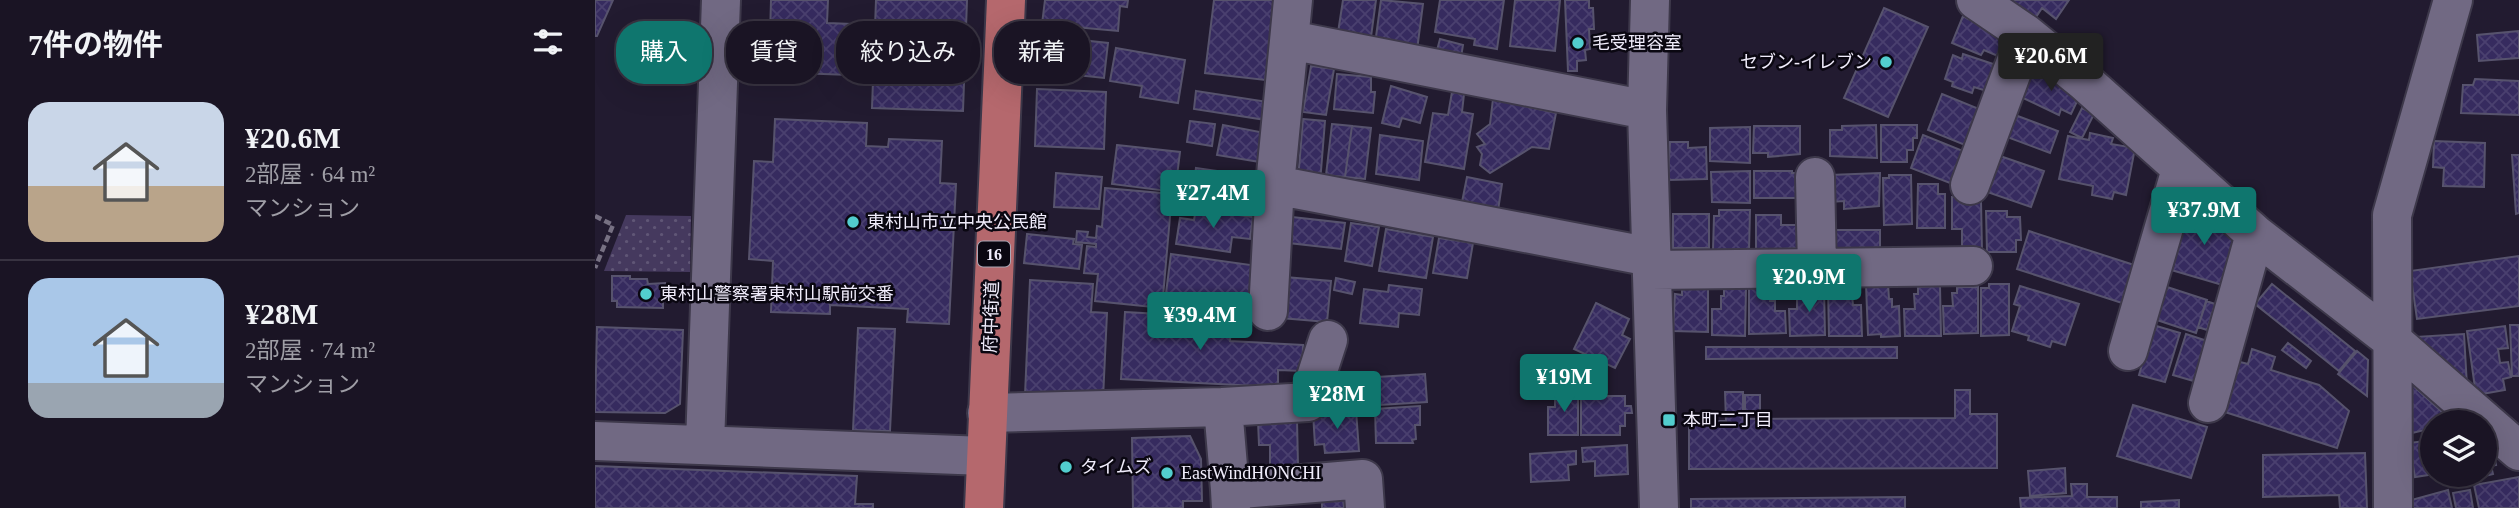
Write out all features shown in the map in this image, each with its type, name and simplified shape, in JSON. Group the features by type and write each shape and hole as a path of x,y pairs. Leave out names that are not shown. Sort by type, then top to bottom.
{"main road":[{"name":"府中街道","path":"984,508 1006,0"}],"street":[{"path":"705,444 721,0"},
{"path":"1268,311 1275,185 1293,0"},
{"path":"1650,0 1647,110 1659,508"},
{"path":"1976,0 2026,34 2085,82 2255,234 2393,341 2519,451"},
{"path":"2393,508 2392,215 2453,0"},
{"path":"1970,185 2026,34"},
{"path":"1290,40 1647,110"},
{"path":"2128,351 2181,169"},
{"path":"1815,177 1817,268"},
{"path":"1275,185 1651,264 1817,268 1973,266"},
{"path":"2208,403 2255,234"},
{"path":"987,413 1308,402 1328,340"},
{"path":"1223,407 1231,499 1363,479 1365,508"},
{"path":"595,441 985,456"}],"path":[{"path":"595,216 613,225 595,268"}],"shaded area":[{"path":"626,215 691,216 690,272 604,271"}],"building":[{"path":"595,0 613,0 597,36 595,36"},
{"path":"771,0 828,0 827,23 836,23 836,74 822,74 822,21 770,21"},
{"path":"876,0 967,0 966,21 875,21"},
{"path":"1045,0 1128,0 1127,7 1120,6 1118,31 1090,28 1090,21 1042,21"},
{"path":"1214,0 1275,0 1265,80 1205,73"},
{"path":"1343,0 1376,0 1370,44 1337,39"},
{"path":"1381,0 1423,4 1417,50 1375,44"},
{"path":"1440,0 1504,0 1497,49 1474,45 1475,39 1435,32"},
{"path":"1515,0 1560,0 1555,51 1510,46"},
{"path":"1565,0 1589,0 1589,8 1593,8 1594,29 1589,29 1590,49 1585,50 1586,60 1577,61 1577,71 1568,71"},
{"path":"2011,0 2069,0 2056,19 2042,8 2036,17"},
{"name":"セブン-イレブン","path":"1884,8 1928,27 1888,117 1844,98"},
{"path":"1971,13 2009,37 2000,57 1984,50 1981,55 1952,43 1963,16 1968,19"},
{"path":"2519,31 2519,58 2479,61 2477,35"},
{"path":"1440,39 1463,45 1460,63 1435,58"},
{"path":"1090,41 1108,43 1104,78 1090,76"},
{"path":"1116,48 1185,60 1178,103 1140,97 1142,86 1110,81"},
{"path":"1963,54 1999,66 1990,92 1974,87 1972,93 1952,86 1953,82 1945,79 1953,55 1962,59"},
{"path":"1311,66 1334,69 1326,115 1303,112"},
{"path":"2035,68 2082,91 2071,114 2061,109 2059,115 2021,97"},
{"path":"1337,74 1371,77 1371,92 1375,92 1373,113 1334,109"},
{"path":"2475,79 2519,81 2519,115 2461,113 2463,85 2473,85"},
{"path":"873,84 964,84 963,111 872,108"},
{"path":"1391,86 1427,97 1420,123 1402,118 1399,127 1382,123"},
{"path":"1037,89 1106,92 1104,149 1035,146"},
{"path":"1196,91 1268,102 1266,120 1194,109"},
{"path":"1452,92 1464,94 1462,112 1473,114 1464,169 1425,162 1433,113 1448,115"},
{"path":"1942,94 1979,109 1965,145 1928,130"},
{"path":"1493,99 1556,113 1549,149 1532,147 1490,173 1480,165 1482,154 1477,147 1485,144 1477,134 1490,124"},
{"path":"2082,108 2094,114 2082,138 2070,132"},
{"path":"2015,115 2058,131 2050,153 2007,137"},
{"name":"東村山市立中央公民館","path":"775,119 867,123 866,146 888,147 889,139 942,141 940,183 956,184 949,324 907,322 908,309 830,305 830,314 771,312 773,261 749,259 754,161 773,162"},
{"path":"1303,119 1325,121 1320,183 1298,180"},
{"path":"1190,121 1215,124 1212,146 1187,142"},
{"path":"1332,124 1352,126 1345,177 1326,175"},
{"path":"1223,125 1265,133 1260,162 1217,155"},
{"path":"1876,125 1877,158 1830,156 1830,130 1842,130 1842,126"},
{"path":"1881,125 1917,125 1917,138 1913,138 1913,150 1907,150 1907,162 1881,162"},
{"path":"1352,126 1371,128 1365,179 1345,177"},
{"path":"1754,126 1800,126 1800,154 1768,157 1768,153 1753,153"},
{"path":"1750,127 1750,163 1710,161 1710,128"},
{"path":"2090,133 2113,138 2111,144 2135,148 2126,195 2114,192 2112,199 2092,195 2093,186 2059,179 2068,136 2089,140"},
{"path":"1380,135 1423,141 1419,180 1376,174"},
{"path":"1923,135 1963,151 1950,183 1911,168"},
{"path":"2434,141 2485,143 2484,187 2443,186 2444,168 2433,167"},
{"path":"1670,142 1688,142 1688,148 1706,147 1707,179 1668,180"},
{"path":"1117,145 1180,152 1175,192 1112,184"},
{"path":"2512,155 2519,155 2519,213 2516,214"},
{"path":"2000,156 2044,171 2031,207 1987,192"},
{"path":"1196,168 1260,177 1255,210 1191,202"},
{"path":"1750,171 1750,203 1712,202 1711,172"},
{"path":"1754,171 1801,173 1801,198 1754,198"},
{"path":"1056,173 1102,177 1099,209 1054,207"},
{"path":"1880,173 1879,206 1844,209 1844,201 1830,202 1830,175"},
{"path":"1889,175 1911,175 1912,224 1884,225 1883,178 1889,178"},
{"path":"1467,177 1502,184 1497,217 1462,202"},
{"path":"1918,184 1938,184 1938,194 1945,194 1945,228 1917,228"},
{"path":"1105,188 1172,194 1162,308 1095,301 1098,274 1084,273 1087,246 1096,247 1096,244 1076,242 1077,231 1088,232 1087,237 1096,238 1097,226 1102,227"},
{"path":"1975,196 1975,201 1981,201 1982,251 1962,252 1962,229 1952,229 1952,197"},
{"path":"2189,200 2211,207 2207,222 2242,232 2226,286 2168,269"},
{"path":"1196,209 1253,217 1250,239 1232,237 1230,252 1176,244 1180,218 1194,220"},
{"path":"1719,210 1750,210 1749,251 1713,250 1714,216 1719,216"},
{"path":"1986,211 2007,211 2007,217 2020,217 2021,240 2016,240 2016,252 1987,252"},
{"path":"1673,214 1709,214 1709,248 1673,248"},
{"path":"1756,215 1781,215 1781,225 1801,225 1802,248 1783,249 1783,254 1756,255"},
{"path":"1292,217 1345,223 1341,249 1289,243"},
{"path":"1351,223 1379,227 1372,266 1345,261"},
{"path":"1386,229 1433,237 1426,278 1379,271"},
{"path":"1831,230 1880,230 1880,259 1831,249"},
{"path":"2029,231 2134,265 2122,303 2017,269"},
{"path":"1027,234 1074,239 1073,244 1082,245 1079,269 1024,263"},
{"path":"1439,238 1473,243 1467,278 1433,273"},
{"path":"1171,254 1258,266 1253,300 1229,296 1227,310 1165,301"},
{"path":"2519,256 2519,306 2417,319 2410,271"},
{"name":"東村山警察署東村山駅前交番","path":"612,276 647,279 648,284 665,283 665,290 679,290 680,298 663,297 663,308 617,307 617,301 612,301"},
{"path":"1285,277 1331,281 1327,322 1281,318"},
{"path":"1336,278 1355,282 1352,294 1334,290"},
{"path":"1030,280 1093,284 1091,312 1107,313 1103,399 1025,395"},
{"path":"1888,284 1892,307 1899,306 1900,336 1868,335 1866,285"},
{"path":"1989,284 2009,284 2009,335 1981,336 1981,288 1989,288"},
{"path":"2272,284 2355,351 2339,371 2255,304"},
{"path":"1389,285 1422,289 1419,315 1399,313 1398,327 1360,323 1364,289 1388,292"},
{"path":"1749,286 1770,286 1770,301 1775,301 1775,311 1785,311 1786,333 1749,334"},
{"path":"1828,286 1851,286 1853,305 1861,305 1862,336 1829,336"},
{"path":"1940,286 1941,336 1905,336 1904,309 1915,309 1914,294 1918,294 1918,287"},
{"path":"2020,286 2079,304 2065,345 2052,341 2050,347 2012,331 2020,306 2014,304"},
{"path":"2164,286 2207,300 2196,333 2154,319"},
{"path":"1682,287 1708,287 1708,332 1673,331 1675,294 1682,295"},
{"path":"1957,287 1978,287 1978,333 1944,334 1943,306 1953,306 1952,293 1957,293"},
{"path":"1724,288 1746,288 1745,336 1712,335 1712,309 1721,309"},
{"path":"1824,288 1825,335 1790,336 1789,309 1797,309 1797,295 1805,295 1805,290"},
{"path":"2206,301 2215,304 2207,330 2198,327"},
{"path":"1596,303 1629,319 1622,335 1630,339 1615,368 1574,349"},
{"path":"1125,312 1231,318 1230,341 1303,345 1302,371 1278,370 1278,387 1121,379"},
{"path":"2153,325 2180,333 2165,382 2139,375"},
{"path":"2510,325 2519,325 2519,376 2512,376"},
{"path":"2505,326 2508,348 2498,349 2500,363 2508,362 2511,377 2503,379 2505,390 2476,395 2467,331"},
{"path":"597,327 683,330 680,404 665,413 595,412"},
{"path":"858,328 895,329 890,431 853,430"},
{"path":"2186,334 2210,342 2197,382 2173,375"},
{"path":"2464,334 2467,386 2414,337"},
{"path":"2288,343 2311,361 2306,368 2282,350"},
{"path":"1706,347 1897,347 1897,358 1706,359"},
{"path":"2252,349 2275,357 2271,370 2319,385 2349,411 2337,448 2225,412 2240,362 2248,364"},
{"path":"2357,351 2368,360 2367,396 2338,374"},
{"path":"1425,374 1427,402 1363,406 1361,378"},
{"path":"2409,382 2440,410 2420,410 2420,431 2408,434"},
{"path":"1559,390 1578,390 1578,435 1548,435 1548,407 1555,407 1555,393 1559,393"},
{"path":"1955,390 1970,390 1970,414 1997,414 1997,468 1689,469 1689,421 1726,421 1725,392 1743,392 1743,419 1955,418"},
{"path":"1605,392 1605,396 1625,396 1625,406 1631,406 1632,413 1625,413 1625,426 1620,426 1620,435 1581,435 1581,393"},
{"path":"1745,395 1760,395 1760,412 1745,412"},
{"path":"2133,405 2207,427 2191,478 2117,456"},
{"path":"1420,406 1420,425 1415,425 1416,439 1412,440 1413,443 1376,443 1375,409"},
{"path":"1356,410 1359,451 1325,453 1324,444 1315,445 1313,413"},
{"path":"1297,420 1298,465 1270,466 1270,445 1259,445 1258,421"},
{"name":"EastWindHONCHI","path":"1190,436 1201,459 1202,501 1183,501 1183,508 1133,508 1132,438"},
{"path":"2420,442 2420,476 2415,477 2409,443"},
{"path":"1627,445 1628,474 1595,476 1595,461 1583,462 1582,448"},
{"path":"1576,451 1576,464 1568,465 1569,480 1531,482 1530,454"},
{"path":"2365,453 2367,508 2340,508 2339,495 2263,497 2263,455"},
{"path":"595,466 857,476 855,504 873,504 873,508 595,508"},
{"path":"2065,468 2066,493 2030,496 2028,471"},
{"path":"2519,477 2519,508 2479,508 2474,487 2497,487 2497,481"},
{"path":"2071,484 2087,484 2087,497 2117,497 2117,508 2021,508 2020,498 2072,496"},
{"path":"2448,490 2452,508 2409,508 2408,501"},
{"path":"2470,490 2473,508 2456,508 2453,493"},
{"path":"1322,496 1343,499 1344,507 1349,508 1322,508"},
{"path":"1905,497 1905,508 1691,508 1691,499"},
{"path":"2179,500 2179,508 2141,508 2141,502"}],"place":[{"name":"毛受理容室","path":"1578,43"},
{"name":"セブン-イレブン","path":"1886,62"},
{"name":"東村山市立中央公民館","path":"853,222"},
{"name":"東村山警察署東村山駅前交番","path":"646,294"},
{"name":"本町二丁目","path":"1669,420"},
{"name":"タイムズ","path":"1066,467"},
{"name":"EastWindHONCHI","path":"1167,473"}]}
